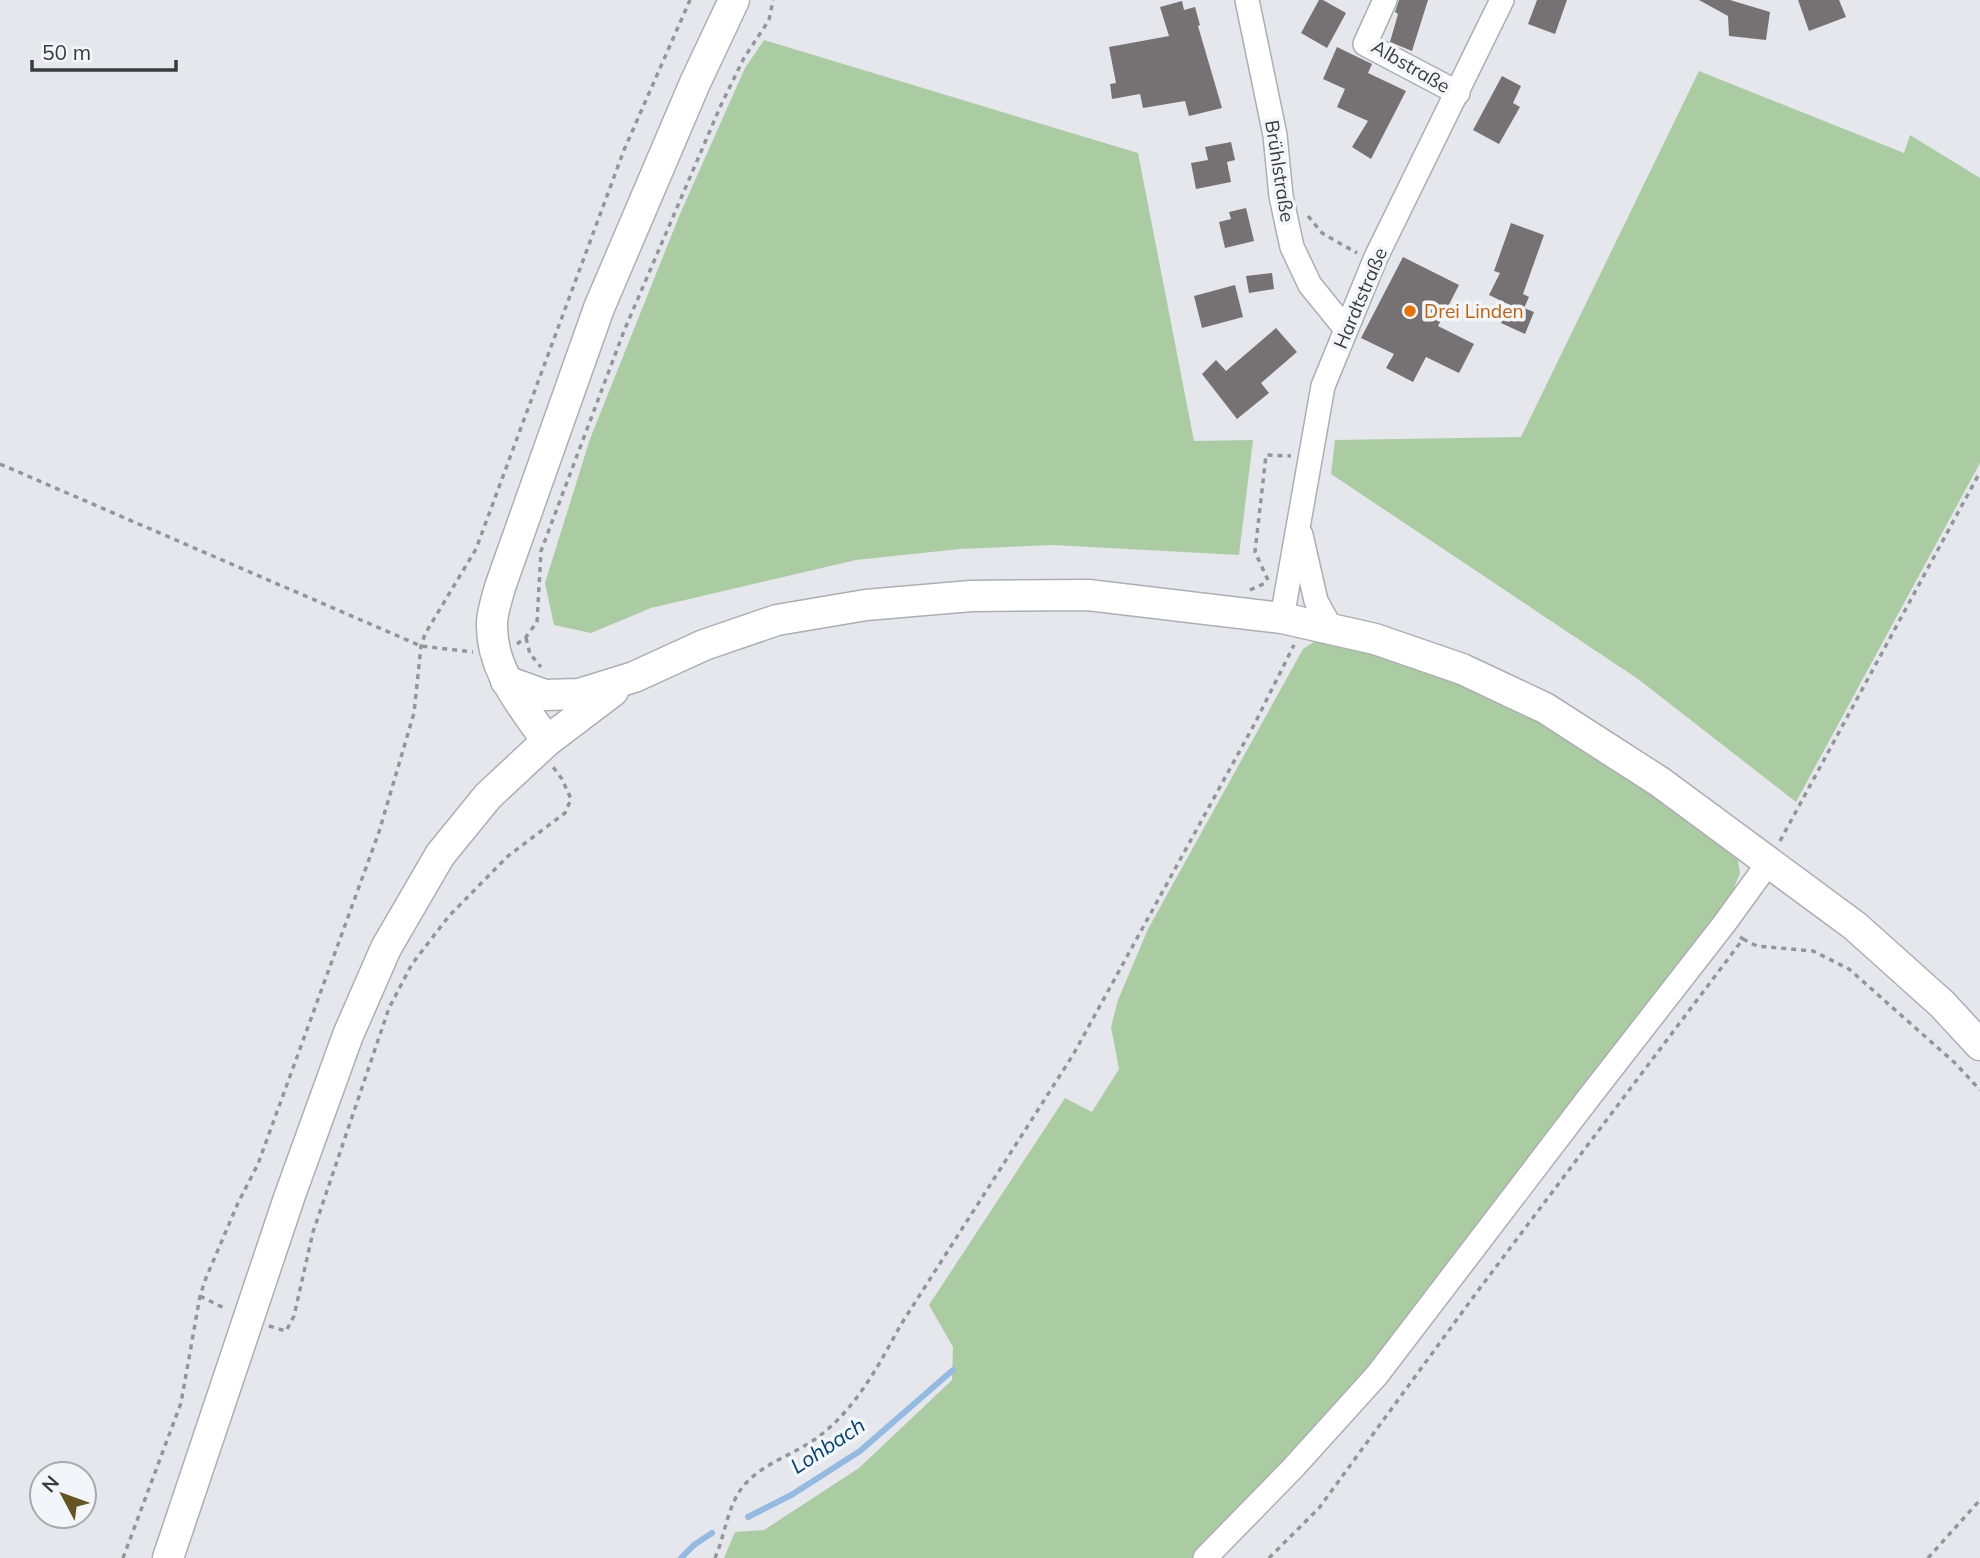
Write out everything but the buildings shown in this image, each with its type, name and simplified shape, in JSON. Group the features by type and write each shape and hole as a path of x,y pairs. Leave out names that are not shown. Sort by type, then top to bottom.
{"main road":[{"path":"543,745 500,668 492,623 499,587 598,308 695,83 734,0"},
{"path":"500,668 544,695 579,694 634,677 704,645 777,621 892,603 971,596 1088,596 1290,619 1376,639 1462,669 1545,708 1660,782 1855,926 1942,1004 1980,1045"},
{"path":"168,1558 348,1035 386,948 440,855 488,796 543,745 634,677"}],"street":[{"name":"Brühlstraße","path":"1247,0 1275,135 1281,196 1292,247 1310,285 1345,328"},
{"name":"Albstraße","path":"1385,0 1365,44 1458,93"},
{"name":"Hardtstraße","path":"1290,619 1298,526 1323,386 1376,257 1502,0"},
{"path":"1298,526 1317,601 1331,628"},
{"path":"1205,1558 1292,1469 1377,1375 1769,862"}],"path":[{"path":"123,1558 181,1403 200,1296 223,1236 258,1164 379,832 414,713 421,646 425,634 477,549 567,298 624,150 690,0"},
{"path":"526,637 537,622 541,551 624,331 721,105 744,58 769,20 773,0"},
{"path":"1305,212 1322,233 1351,251 1376,257"},
{"path":"1269,582 1255,552 1266,455 1311,458"},
{"path":"0,464 421,646 500,668"},
{"path":"1769,862 1980,472"},
{"path":"715,1558 737,1496 748,1480 822,1435 849,1406 878,1367 900,1326 1073,1055 1255,723 1294,643 1290,619"},
{"path":"200,1296 249,1320 286,1331 295,1316 313,1232 389,1008 412,964 449,916 508,856 565,813 571,799 543,745"},
{"path":"1724,924 1757,946 1813,951 1849,969 1955,1063 1980,1090"},
{"path":"1269,1558 1319,1508 1477,1292 1743,939"},
{"path":"1928,1558 1980,1500"}],"green space":[{"path":"764,40 1138,153 1194,441 1253,440 1239,555 1053,545 960,549 856,560 651,608 591,633 554,625 545,583 590,439 680,214 745,68"},
{"path":"1699,71 1904,153 1910,135 1980,178 1980,463 1796,802 1638,679 1331,474 1335,440 1521,437"},
{"path":"1317,640 1365,649 1461,681 1542,722 1736,849 1740,873 1731,895 1363,1379 1194,1558 724,1558 735,1532 764,1530 859,1468 952,1380 953,1347 929,1305 1065,1098 1092,1112 1119,1069 1111,1027 1118,1000 1148,929 1303,649"}],"waterway":[{"name":"Lohbach","path":"748,1517 793,1494 860,1451 953,1370"},
{"name":"Lohbach","path":"681,1558 712,1533"}],"place":[{"name":"Drei Linden","path":"1410,311"}]}
